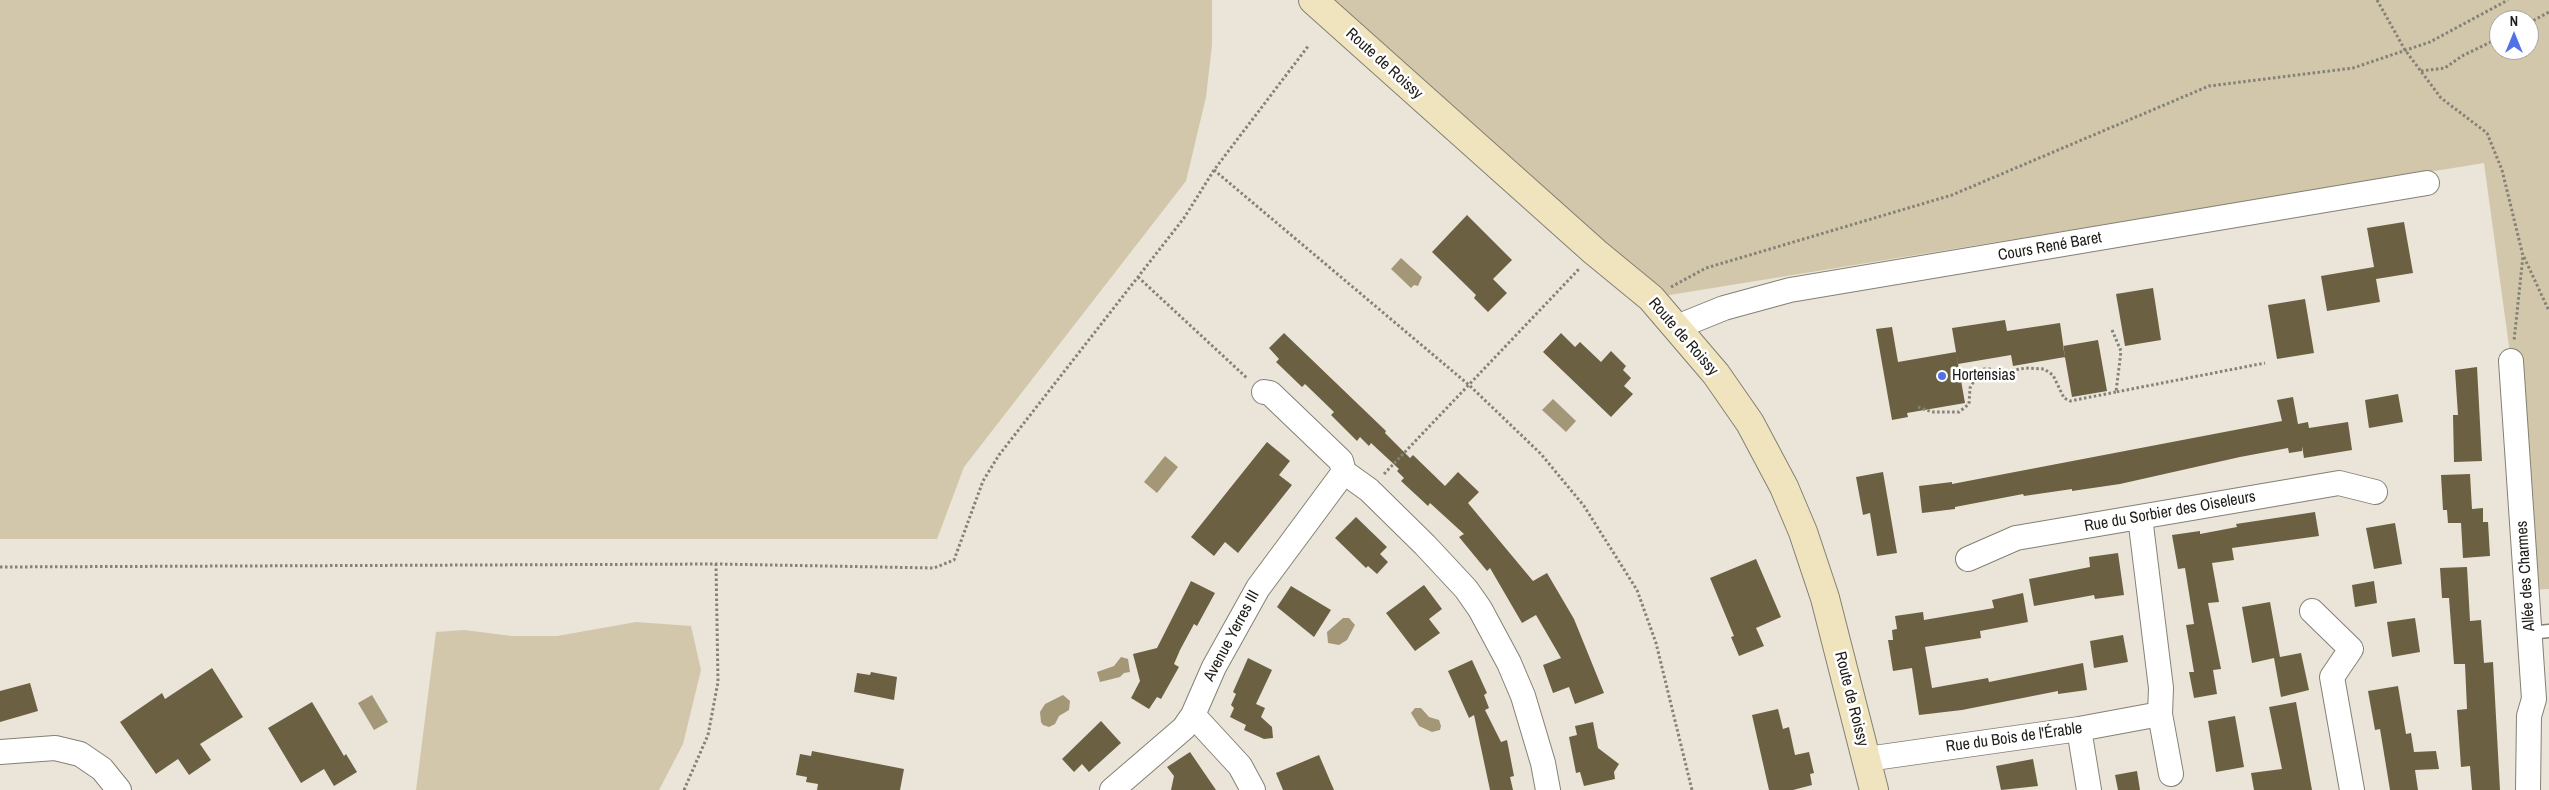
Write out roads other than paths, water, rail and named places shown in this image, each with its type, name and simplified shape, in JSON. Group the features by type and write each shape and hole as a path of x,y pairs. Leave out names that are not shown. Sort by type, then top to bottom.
{"main road":[{"name":"Route de Roissy","path":"1314,1 1595,252 1651,298 1716,374 1750,423 1784,487 1803,532 1825,598 1874,790"}],"street":[{"name":"Cours René Baret","path":"1677,327 1724,308 1790,290 2428,183"},
{"name":"Allée des Charmes","path":"2511,361 2539,632 2541,698 2530,716 2528,790"},
{"path":"1264,392 1270,393 1341,461 1344,472 1369,490 1425,545 1466,589 1480,609 1509,663 1523,696 1543,763 1548,790"},
{"name":"Avenue Yerres III","path":"1112,790 1184,728 1193,715 1214,667 1258,588 1344,472"},
{"name":"Rue du Sorbier des Oiseleurs","path":"1968,559 2016,538 2339,483 2375,492"},
{"path":"2140,517 2161,688 2160,714 2171,774"},
{"path":"2312,610 2351,649 2332,677 2352,790"},
{"name":"Rue du Bois de l'Érable","path":"1867,759 2079,729 2160,714"},
{"path":"1193,715 1240,766 1253,790"},
{"path":"2079,729 2089,790"},
{"path":"0,752 55,748 80,754 102,769 120,790"}],"place":[{"name":"Hortensias","path":"1942,376"}]}
